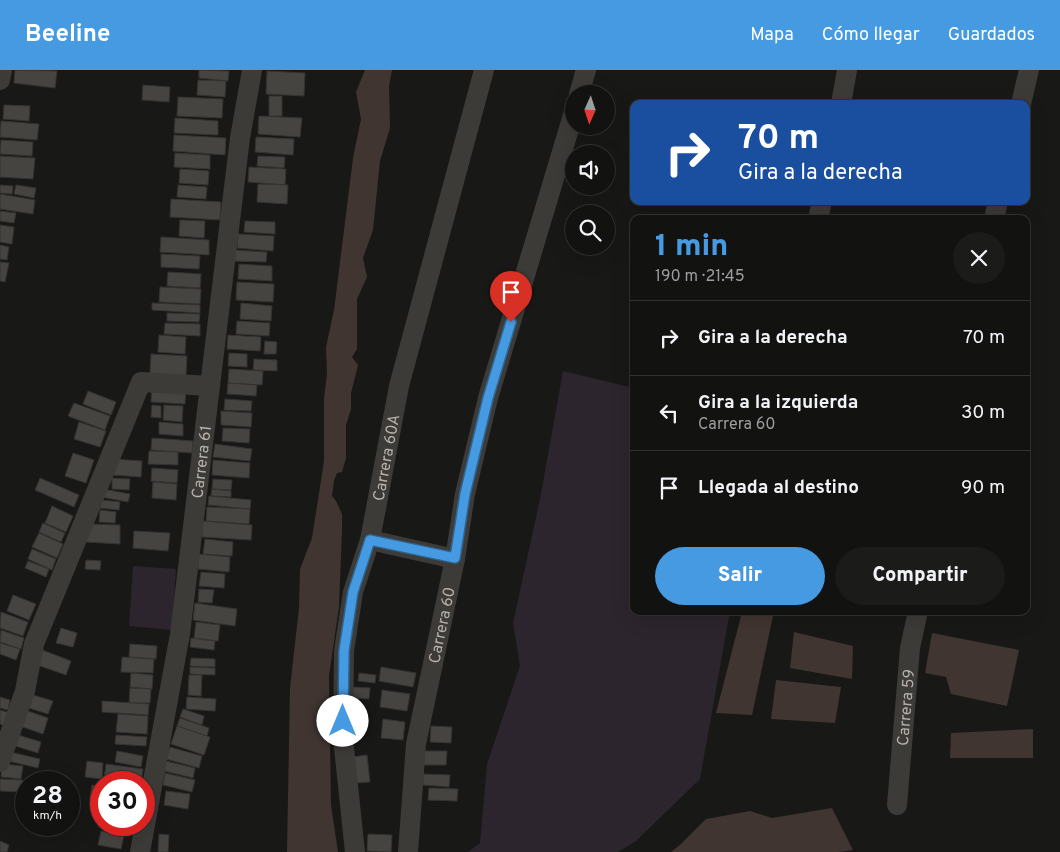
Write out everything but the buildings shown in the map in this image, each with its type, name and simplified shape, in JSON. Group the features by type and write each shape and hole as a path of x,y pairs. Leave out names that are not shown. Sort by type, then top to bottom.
{"street":[{"path":"0,80 2,70"},
{"name":"Carrera 61","path":"140,852 180,634 240,138 252,70"},
{"name":"Carrera 60A","path":"355,852 343,738 344,651 353,592 370,540 399,386 484,70"},
{"path":"582,85 586,70"},
{"path":"842,100 847,70"},
{"path":"1022,100 1029,70"},
{"name":"Carrera 60","path":"408,852 416,744 455,558 465,494 488,398 567,135"},
{"path":"0,762 25,691 34,644 141,382 210,386"},
{"path":"370,540 455,558"},
{"name":"Carrera 59","path":"897,805 910,648 917,615"}],"shaded area":[{"path":"365,70 392,70 389,86 390,128 380,161 373,230 363,258 367,277 357,299 357,349 352,357 358,365 351,393 351,409 346,425 346,458 342,472 337,473 334,480 332,496 342,514 339,607 329,676 331,805 338,852 287,852 290,688 299,608 300,569 312,538 324,461 326,347 334,310 353,158 361,119 356,92"},
{"path":"563,371 630,387 630,615 729,615 700,779 636,841 618,852 468,852 480,843 487,764 520,666 513,623 540,499"},
{"path":"133,566 176,569 172,630 129,626"},
{"path":"741,615 773,616 752,715 716,713"},
{"path":"794,632 853,646 852,679 790,668"},
{"path":"932,633 1019,650 1007,706 951,694 946,677 925,673"},
{"path":"776,680 841,687 835,723 771,719"},
{"path":"1033,729 1033,758 950,758 951,733"},
{"path":"832,808 853,850 839,852 671,852 706,819 750,811 772,818"}],"route":[{"path":"343,721 344,651 353,592 370,540 455,558 465,494 488,398 511,322"}]}
